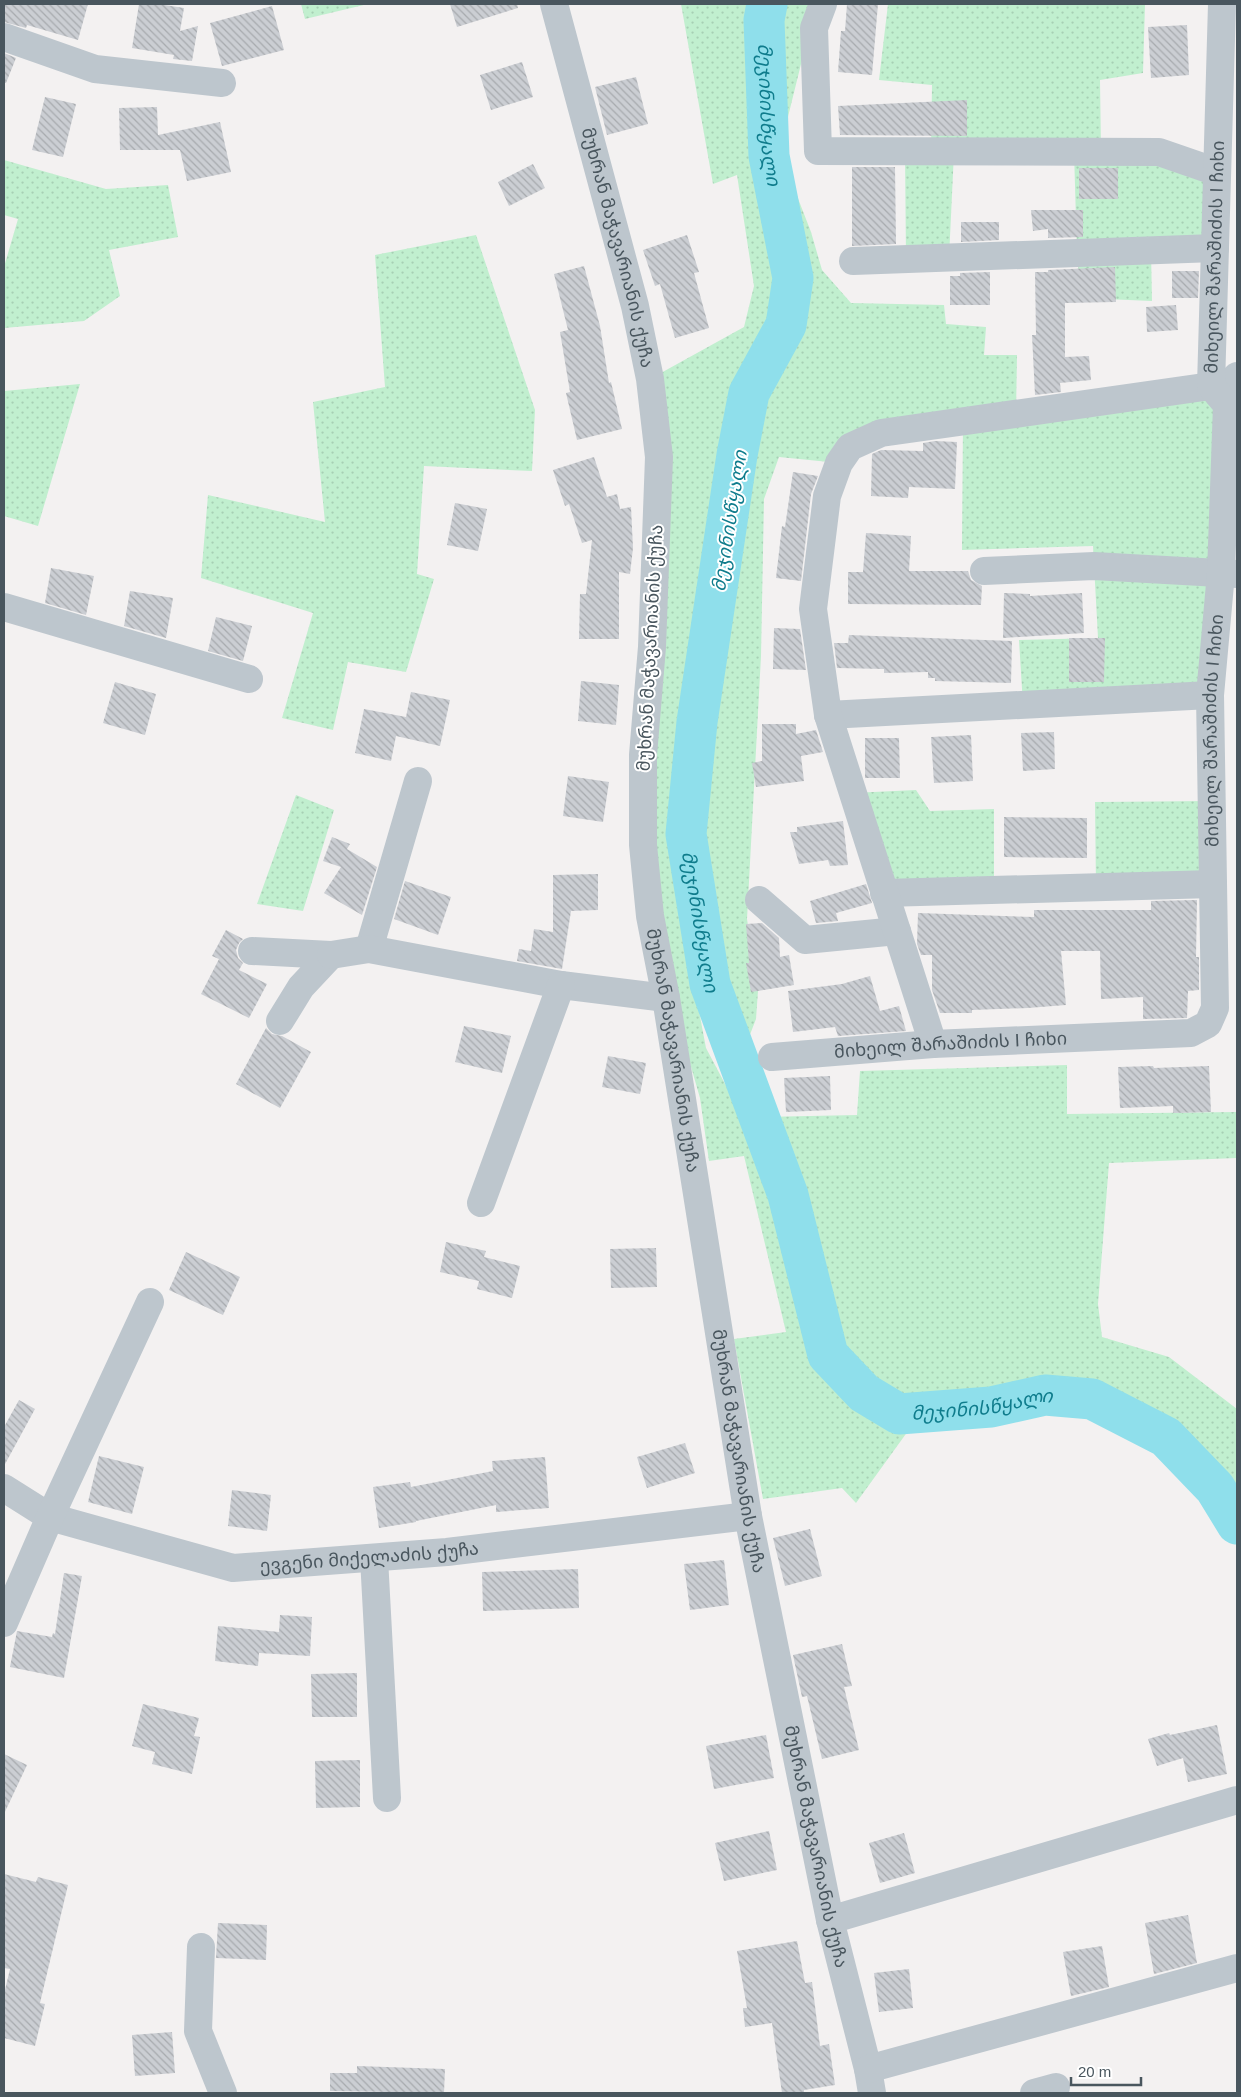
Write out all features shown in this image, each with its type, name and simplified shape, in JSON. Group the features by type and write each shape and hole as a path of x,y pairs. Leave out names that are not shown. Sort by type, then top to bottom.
{"street":[{"name":"მუხრან მაჭავარიანის ქუჩა","path":"554,4 635,306 650,379 659,457 652,647 643,755 643,845 650,916 666,998 748,1516 830,1920 870,2081"},
{"path":"822,4 814,28 818,150 1158,152 1217,172"},
{"name":"მიხეილ შარაშიძის I ჩიხი","path":"772,1057 933,1044 1191,1033 1208,1024 1215,1008 1210,695 1229,574 1227,406 1222,385 1215,248 1222,4"},
{"path":"4,37 95,69 222,83"},
{"path":"853,261 1215,248"},
{"path":"933,1044 828,715 814,609 827,496 839,463 850,447 881,433 1222,385"},
{"path":"984,571 1094,566 1229,574"},
{"path":"4,607 249,679"},
{"path":"828,715 1210,695"},
{"path":"369,949 418,781"},
{"path":"884,893 1214,884"},
{"path":"759,900 805,940 897,932"},
{"path":"252,951 331,955 369,949 561,985 666,998"},
{"path":"280,1021 301,987 331,955"},
{"path":"481,1203 561,985"},
{"path":"4,1624 50,1517 150,1302"},
{"name":"ევგენი მიქელაძის ქუჩა","path":"4,1488 50,1517 233,1568 447,1552 748,1516"},
{"path":"374,1558 387,1798"},
{"path":"830,1920 1237,1800"},
{"path":"201,1947 198,2030 223,2093"},
{"path":"870,2081 1237,1968"}],"green space":[{"path":"301,4 368,4 305,19"},
{"path":"681,4 810,4 803,32 801,64 785,129 787,170 811,232 822,270 851,303 944,305 946,324 986,327 984,355 1017,355 1016,413 1211,386 1227,405 1210,695 1023,705 1019,640 1098,638 1093,546 962,550 963,421 881,433 839,463 779,457 764,499 761,656 747,919 758,991 756,1019 739,1063 710,985 695,990 706,1048 750,1131 813,1348 830,1386 864,1410 908,1431 856,1503 842,1488 763,1499 734,1339 786,1332 744,1156 709,1161 700,1098 671,997 643,755 650,379 744,327 754,286 737,175 713,184"},
{"path":"888,4 1145,4 1143,73 1100,80 1101,151 1217,172 1215,248 1151,251 1152,301 1081,298 1077,253 1074,152 954,152 949,258 906,259 905,151 931,151 932,85 879,80"},
{"path":"4,160 106,189 168,185 178,237 109,250 120,296 84,321 4,328 4,267 18,219 4,215"},
{"path":"476,235 535,410 532,471 424,466 417,574 434,579 406,672 348,662 333,730 282,718 313,613 201,578 208,495 325,522 313,402 385,387 375,255"},
{"path":"80,384 38,526 4,516 4,391"},
{"path":"916,790 930,811 994,809 994,890 884,893 852,793"},
{"path":"296,795 334,810 303,911 257,904"},
{"path":"1212,801 1213,884 1096,887 1095,802"},
{"path":"1067,1065 1067,1114 1237,1112 1237,1158 1109,1163 1098,1304 1102,1337 1169,1357 1237,1409 1237,1524 1215,1488 1166,1437 1092,1399 1045,1395 991,1407 899,1414 864,1393 828,1355 788,1195 759,1117 857,1115 860,1071"}],"building":[{"path":"4,4 88,4 78,40 27,25 26,28 4,22"},
{"path":"139,4 158,4 184,8 180,31 198,26 192,61 173,59 174,55 132,48"},
{"path":"450,4 517,4 518,8 457,27"},
{"path":"847,4 878,4 872,75 838,72 841,31 845,31"},
{"path":"272,6 284,50 222,66 210,23"},
{"path":"1187,25 1189,75 1151,78 1148,27"},
{"path":"4,53 16,58 6,83 4,83"},
{"path":"522,62 533,97 491,110 480,75"},
{"path":"636,77 648,124 607,135 595,87"},
{"path":"45,97 76,104 63,157 32,150"},
{"path":"967,100 967,136 840,135 838,106"},
{"path":"157,107 158,135 220,122 231,172 187,181 180,150 120,150 119,108"},
{"path":"533,164 545,188 509,206 498,182"},
{"path":"852,167 895,167 896,244 852,246"},
{"path":"1079,168 1118,168 1118,199 1079,199"},
{"path":"1031,210 1083,210 1083,237 1048,238 1048,229 1033,231"},
{"path":"961,222 999,222 999,240 961,242"},
{"path":"687,235 699,272 694,273 709,328 675,338 660,284 655,286 643,250"},
{"path":"584,266 600,326 609,383 611,382 622,429 577,440 566,393 570,392 560,332 568,330 554,274"},
{"path":"1115,267 1116,302 1065,303 1065,357 1089,356 1091,380 1060,383 1061,392 1035,395 1032,335 1036,335 1035,272"},
{"path":"1172,271 1199,271 1198,298 1172,298"},
{"path":"990,272 990,305 950,305 950,276 960,276 960,273"},
{"path":"1176,305 1178,330 1147,332 1146,307"},
{"path":"935,441 957,442 955,489 909,487 908,498 871,496 872,454 881,450 923,451 923,443"},
{"path":"594,457 607,497 617,494 620,509 631,507 633,548 630,574 619,572 619,639 579,639 580,594 586,594 592,540 582,543 569,504 565,506 553,470"},
{"path":"793,472 818,476 811,494 801,581 776,578 782,526 785,527"},
{"path":"455,503 487,509 478,551 447,545"},
{"path":"866,533 911,536 909,571 968,571 971,580 982,586 981,605 848,604 848,572 863,572"},
{"path":"51,568 94,576 86,615 45,603"},
{"path":"130,591 173,598 166,638 124,626"},
{"path":"1004,593 1030,594 1030,596 1082,593 1084,633 1003,638"},
{"path":"216,617 252,626 243,661 208,651"},
{"path":"774,628 800,629 806,670 773,669"},
{"path":"849,635 1012,641 1011,683 935,681 935,678 928,678 928,672 884,673 884,669 837,668 834,643 848,643"},
{"path":"1069,638 1105,638 1104,682 1069,682"},
{"path":"581,681 619,685 616,725 578,721"},
{"path":"115,682 156,694 145,735 103,723"},
{"path":"411,692 450,700 440,746 396,736 391,761 355,753 364,709 406,717"},
{"path":"762,724 796,724 796,734 816,730 823,752 801,756 804,781 756,787 752,763 762,761"},
{"path":"1054,732 1055,769 1023,771 1021,733"},
{"path":"971,735 973,781 934,783 931,737"},
{"path":"865,738 899,738 900,778 865,778"},
{"path":"568,776 609,782 603,822 563,816"},
{"path":"1004,817 1087,818 1087,858 1004,857"},
{"path":"843,821 848,865 830,866 828,860 799,864 790,832 797,832 797,827"},
{"path":"332,837 350,844 347,849 377,867 362,915 324,893 341,867 323,861"},
{"path":"598,874 598,910 571,911 562,969 517,961 519,949 531,951 534,929 553,932 553,875"},
{"path":"405,881 451,897 438,935 394,919"},
{"path":"866,884 872,903 836,913 838,921 816,923 810,901"},
{"path":"1197,900 1196,957 1199,957 1199,990 1188,991 1187,1018 1143,1019 1143,997 1101,999 1100,951 1061,951 1066,1005 972,1010 972,1013 940,1013 932,990 932,955 921,955 917,944 918,913 1034,917 1034,910 1151,910 1151,901"},
{"path":"762,923 779,938 780,957 789,955 794,985 751,992 746,963 749,963 746,924"},
{"path":"226,930 243,939 236,950 238,958 243,963 239,970 267,984 249,1018 201,994 219,959 212,956"},
{"path":"870,976 880,1011 899,1006 906,1031 838,1036 835,1027 793,1032 788,991 842,984"},
{"path":"464,1026 511,1036 502,1073 455,1062"},
{"path":"266,1028 272,1034 282,1036 311,1052 280,1108 236,1084"},
{"path":"608,1056 646,1063 640,1094 602,1087"},
{"path":"1153,1066 1154,1068 1209,1066 1211,1112 1173,1113 1173,1106 1120,1108 1118,1067"},
{"path":"830,1076 831,1110 786,1112 784,1078"},
{"path":"446,1242 486,1251 484,1257 520,1266 512,1298 477,1289 479,1281 440,1272"},
{"path":"656,1248 657,1287 611,1288 610,1249"},
{"path":"186,1252 240,1277 223,1315 169,1290"},
{"path":"19,1400 35,1409 4,1466 4,1427"},
{"path":"685,1443 695,1473 647,1488 637,1457"},
{"path":"99,1456 144,1467 132,1514 88,1502"},
{"path":"545,1457 549,1508 496,1512 496,1505 379,1528 373,1487 410,1482 411,1487 493,1471 492,1461"},
{"path":"232,1490 271,1495 267,1531 228,1526"},
{"path":"810,1529 822,1576 785,1586 773,1538"},
{"path":"724,1560 729,1605 690,1610 684,1564"},
{"path":"578,1569 579,1608 483,1611 482,1572"},
{"path":"64,1573 82,1576 64,1678 10,1667 17,1631 52,1637 53,1633 55,1634"},
{"path":"280,1615 312,1617 310,1656 259,1653 258,1666 215,1661 218,1626 279,1632"},
{"path":"842,1644 852,1686 844,1687 859,1750 822,1759 807,1696 802,1697 793,1655"},
{"path":"357,1673 357,1717 312,1717 311,1674"},
{"path":"143,1704 199,1718 194,1736 200,1737 192,1774 152,1764 155,1752 132,1746"},
{"path":"1217,1725 1227,1774 1188,1782 1183,1758 1157,1766 1148,1739 1169,1733 1170,1735"},
{"path":"766,1735 774,1778 714,1789 706,1746"},
{"path":"4,1754 27,1765 4,1814"},
{"path":"360,1760 360,1807 316,1808 315,1761"},
{"path":"769,1831 777,1870 724,1881 715,1843"},
{"path":"904,1833 915,1873 880,1883 869,1843"},
{"path":"4,1874 36,1882 38,1877 68,1885 40,2003 45,2004 35,2046 4,2038 4,1994 10,1969 4,1968"},
{"path":"1188,1915 1197,1963 1154,1974 1145,1923"},
{"path":"218,1923 267,1925 266,1960 216,1958"},
{"path":"797,1941 805,1983 812,1982 820,2046 829,2044 835,2085 804,2090 804,2093 782,2093 772,2023 745,2027 743,2008 747,2008 737,1951"},
{"path":"1102,1946 1109,1987 1071,1996 1063,1952"},
{"path":"909,1969 913,2008 879,2012 874,1973"},
{"path":"172,2032 175,2073 135,2076 132,2035"},
{"path":"357,2066 445,2069 444,2093 330,2091 330,2073 357,2073"}],"waterway":[{"name":"მეჯინისწყალი","path":"767,4 764,20 769,156 793,278 786,325 749,393 737,455 697,722 686,834 710,984 788,1195 828,1355 864,1393 899,1414 991,1407 1045,1395 1092,1399 1166,1437 1215,1488 1237,1524"}]}
